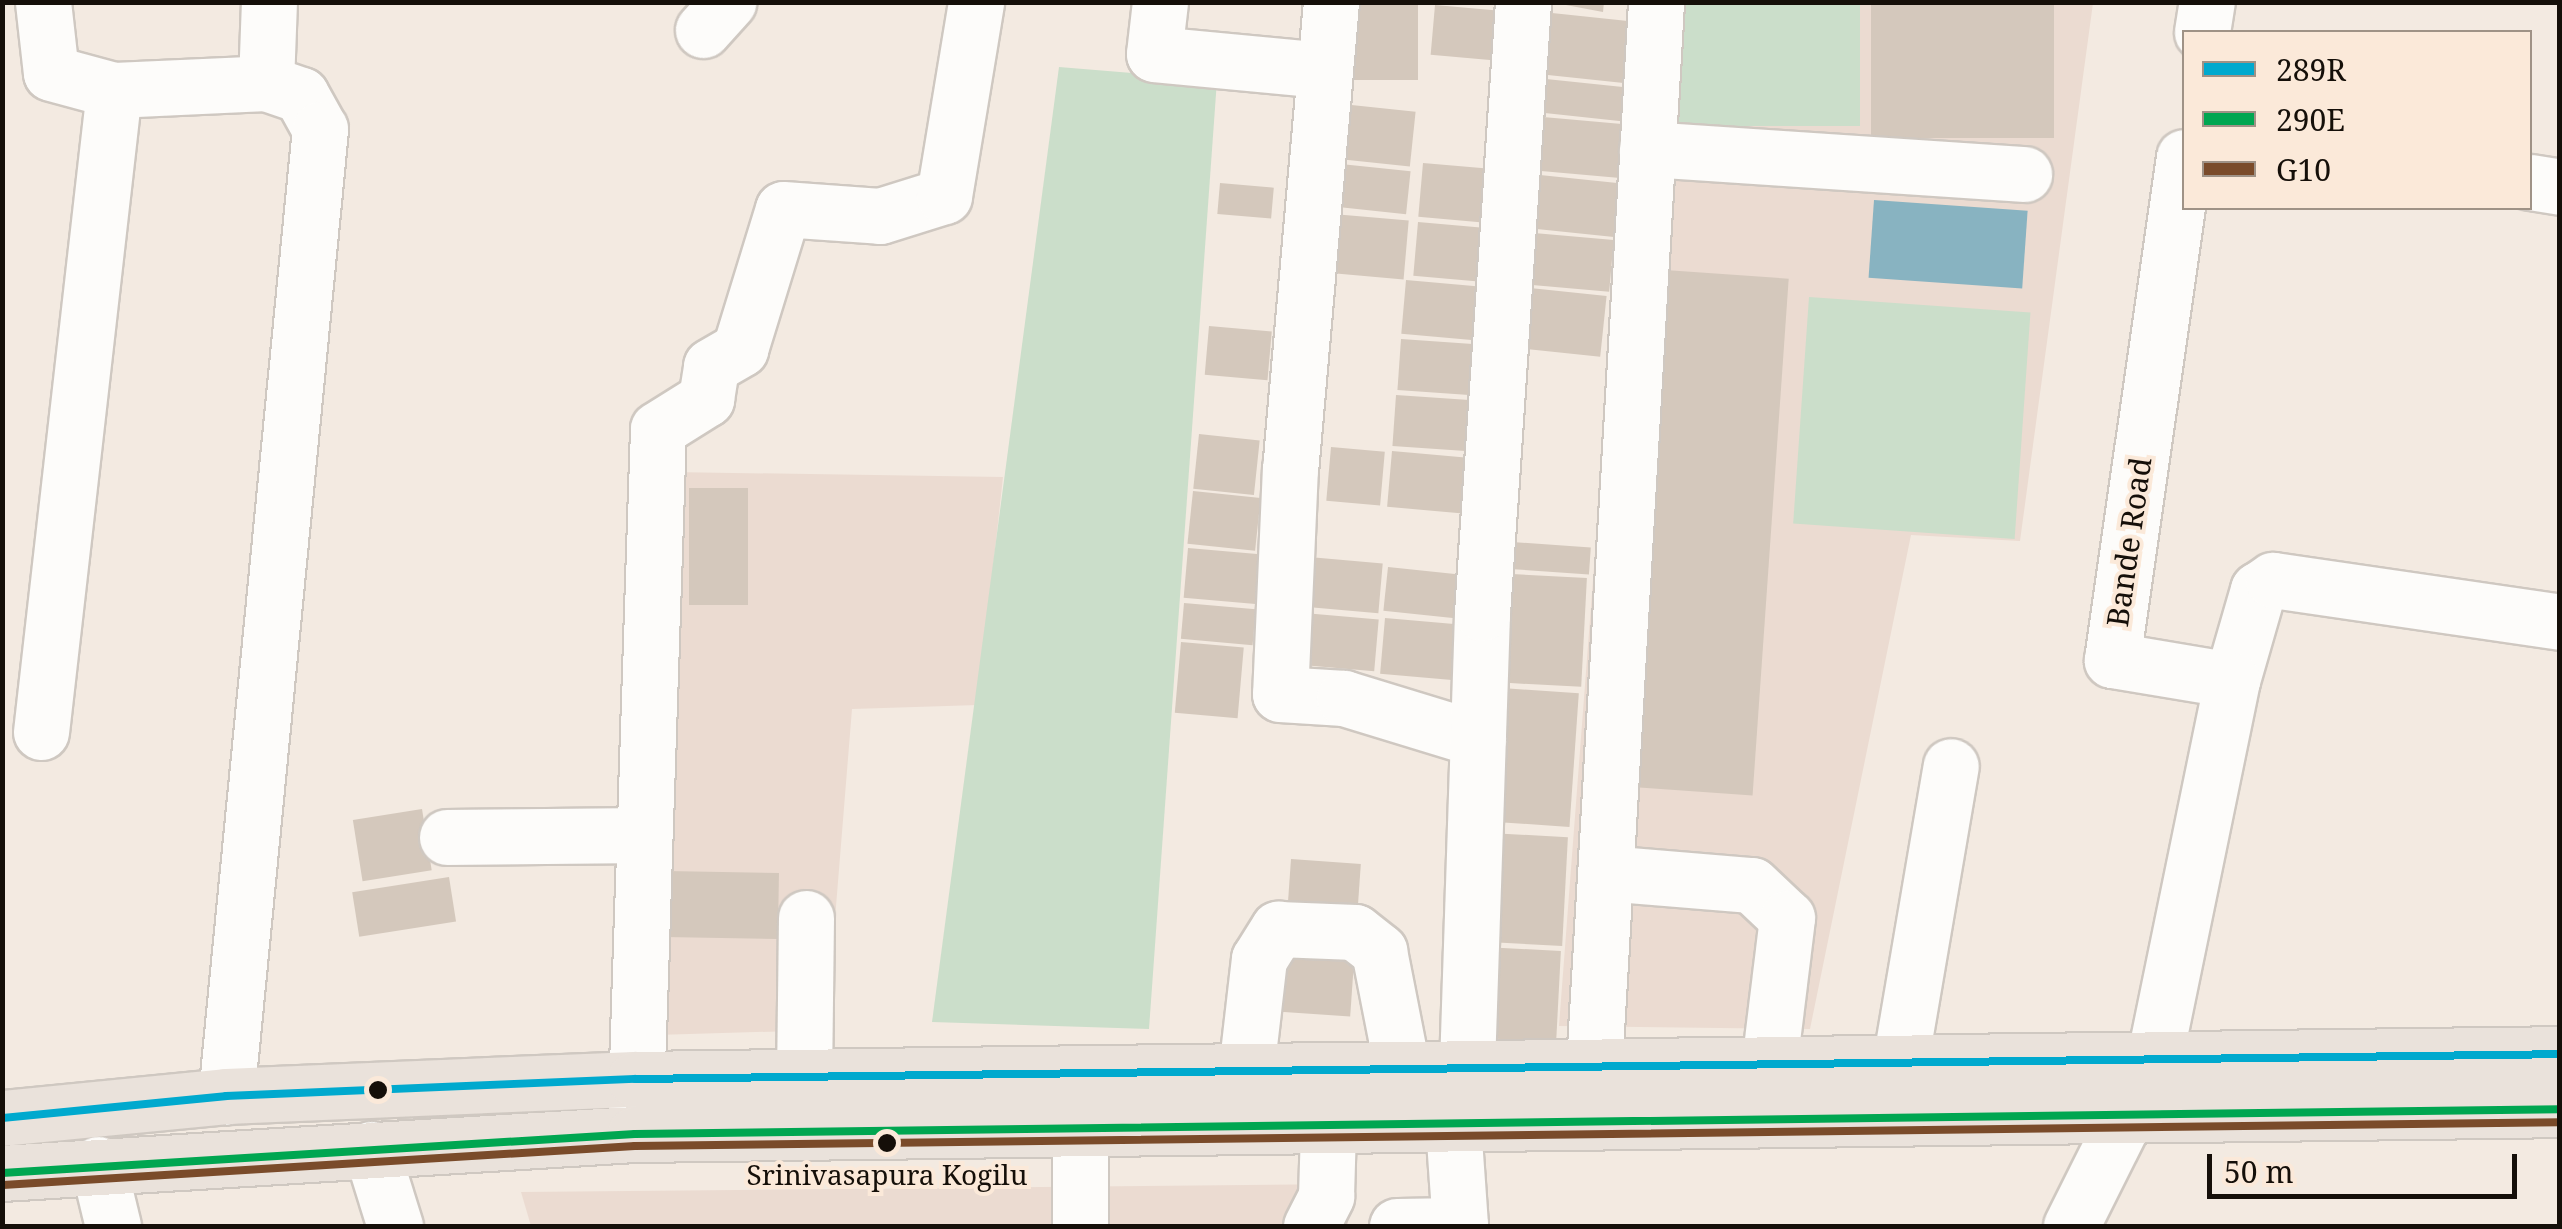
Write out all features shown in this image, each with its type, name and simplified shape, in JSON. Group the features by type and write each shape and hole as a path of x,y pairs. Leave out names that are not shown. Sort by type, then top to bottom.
{"main road":[{"path":"2,1118 226,1096 635,1078 804,1080 1467,1066 2560,1054"},
{"path":"2,1173 98,1164 636,1134 2560,1109"}],"street":[{"path":"43,2 51,73 114,90 266,83 302,95 320,128 226,1096"},
{"path":"266,83 269,2"},
{"path":"636,1134 658,429 706,399 711,366 740,349 782,209 880,216 944,196 976,2"},
{"path":"1331,2 1280,694 1344,698 1478,739"},
{"path":"1467,1066 1478,739 1523,2"},
{"path":"1594,1066 1656,2"},
{"path":"2202,30 2207,2"},
{"path":"1157,5 1154,54 1323,70"},
{"path":"42,732 114,90"},
{"path":"1647,149 2024,174"},
{"name":"Bande Road","path":"2182,171 2112,660 2232,680"},
{"path":"2532,182 2560,187"},
{"path":"2071,1226 2154,1060 2232,680 2258,590 2273,580 2560,622"},
{"path":"1900,1063 1950,766"},
{"path":"447,837 644,835"},
{"path":"1605,873 1752,885 1787,918 1769,1064"},
{"path":"804,1080 806,918"},
{"path":"1246,1071 1259,960 1278,928 1356,932 1379,952 1402,1068"},
{"path":"1398,1226 1460,1226 1452,1125"},
{"path":"1311,1226 1326,1196 1328,1127"},
{"path":"1080,1131 1080,1226"},
{"path":"371,1149 395,1226"},
{"path":"98,1164 113,1226"}],"shaded area":[{"path":"1637,3 2093,3 2020,541 1911,535 1810,1029 1559,1026"},
{"path":"671,472 1003,477 978,705 852,709 826,1030 656,1035"},
{"path":"1347,1184 1348,1226 531,1226 521,1192"}],"green space":[{"path":"1679,3 1860,3 1860,126 1679,126"},
{"path":"1059,67 1217,80 1149,1029 932,1022"},
{"path":"1809,297 2030,312 2015,539 1793,523"}],"water":[{"path":"1874,200 2028,211 2022,289 1869,278"}],"building":[{"path":"1343,2 1418,2 1418,80 1343,80"},
{"path":"1550,2 1604,2 1603,12"},
{"path":"1871,2 2054,2 2054,138 1871,138"},
{"path":"1435,5 1503,11 1498,61 1431,55"},
{"path":"1552,13 1633,21 1626,83 1546,75"},
{"path":"1546,79 1628,88 1624,121 1542,113"},
{"path":"1342,104 1416,112 1410,166 1336,159"},
{"path":"1543,117 1625,124 1620,178 1538,171"},
{"path":"1331,163 1411,171 1406,214 1327,206"},
{"path":"1423,163 1499,170 1494,223 1418,217"},
{"path":"1540,175 1620,183 1614,237 1534,229"},
{"path":"1220,183 1274,188 1271,219 1217,214"},
{"path":"1333,214 1409,221 1404,279 1328,273"},
{"path":"1418,222 1492,228 1487,282 1413,276"},
{"path":"1534,233 1614,240 1609,292 1529,285"},
{"path":"1665,270 1789,279 1753,795 1629,787"},
{"path":"1406,280 1488,287 1483,341 1401,334"},
{"path":"1530,288 1607,296 1600,357 1524,349"},
{"path":"1209,326 1272,331 1267,380 1205,375"},
{"path":"1401,339 1480,345 1476,395 1397,390"},
{"path":"1396,395 1473,400 1469,451 1392,446"},
{"path":"1199,434 1260,440 1254,495 1193,489"},
{"path":"1331,447 1385,452 1380,506 1326,501"},
{"path":"1392,451 1471,458 1466,514 1387,507"},
{"path":"689,488 748,488 748,605 689,605"},
{"path":"1193,491 1261,498 1255,551 1187,544"},
{"path":"1512,542 1591,548 1589,574 1510,569"},
{"path":"1188,548 1263,555 1258,604 1184,598"},
{"path":"1309,557 1383,563 1378,613 1305,607"},
{"path":"1388,567 1460,575 1455,618 1383,611"},
{"path":"1512,574 1587,578 1581,687 1506,683"},
{"path":"1184,603 1256,609 1253,645 1181,639"},
{"path":"1304,613 1379,620 1374,671 1299,665"},
{"path":"1385,618 1460,625 1455,680 1380,674"},
{"path":"1181,642 1244,647 1238,718 1175,713"},
{"path":"1502,688 1579,693 1569,827 1493,822"},
{"path":"422,809 432,870 363,881 353,820"},
{"path":"1489,833 1568,837 1562,946 1483,942"},
{"path":"1291,859 1361,864 1350,1017 1280,1012"},
{"path":"666,871 779,873 778,939 665,937"},
{"path":"449,877 456,921 359,937 352,892"},
{"path":"1484,947 1561,951 1556,1042 1479,1038"}],"transit line":[{"name":"289R","path":"2,1118 226,1096 635,1079 2560,1054"},
{"name":"290E","path":"2,1173 635,1134 2560,1109"},
{"name":"G10","path":"3,1185 635,1146 2560,1122"}],"place":[{"name":"Srinivasapura Kogilu","path":"887,1143"}]}
